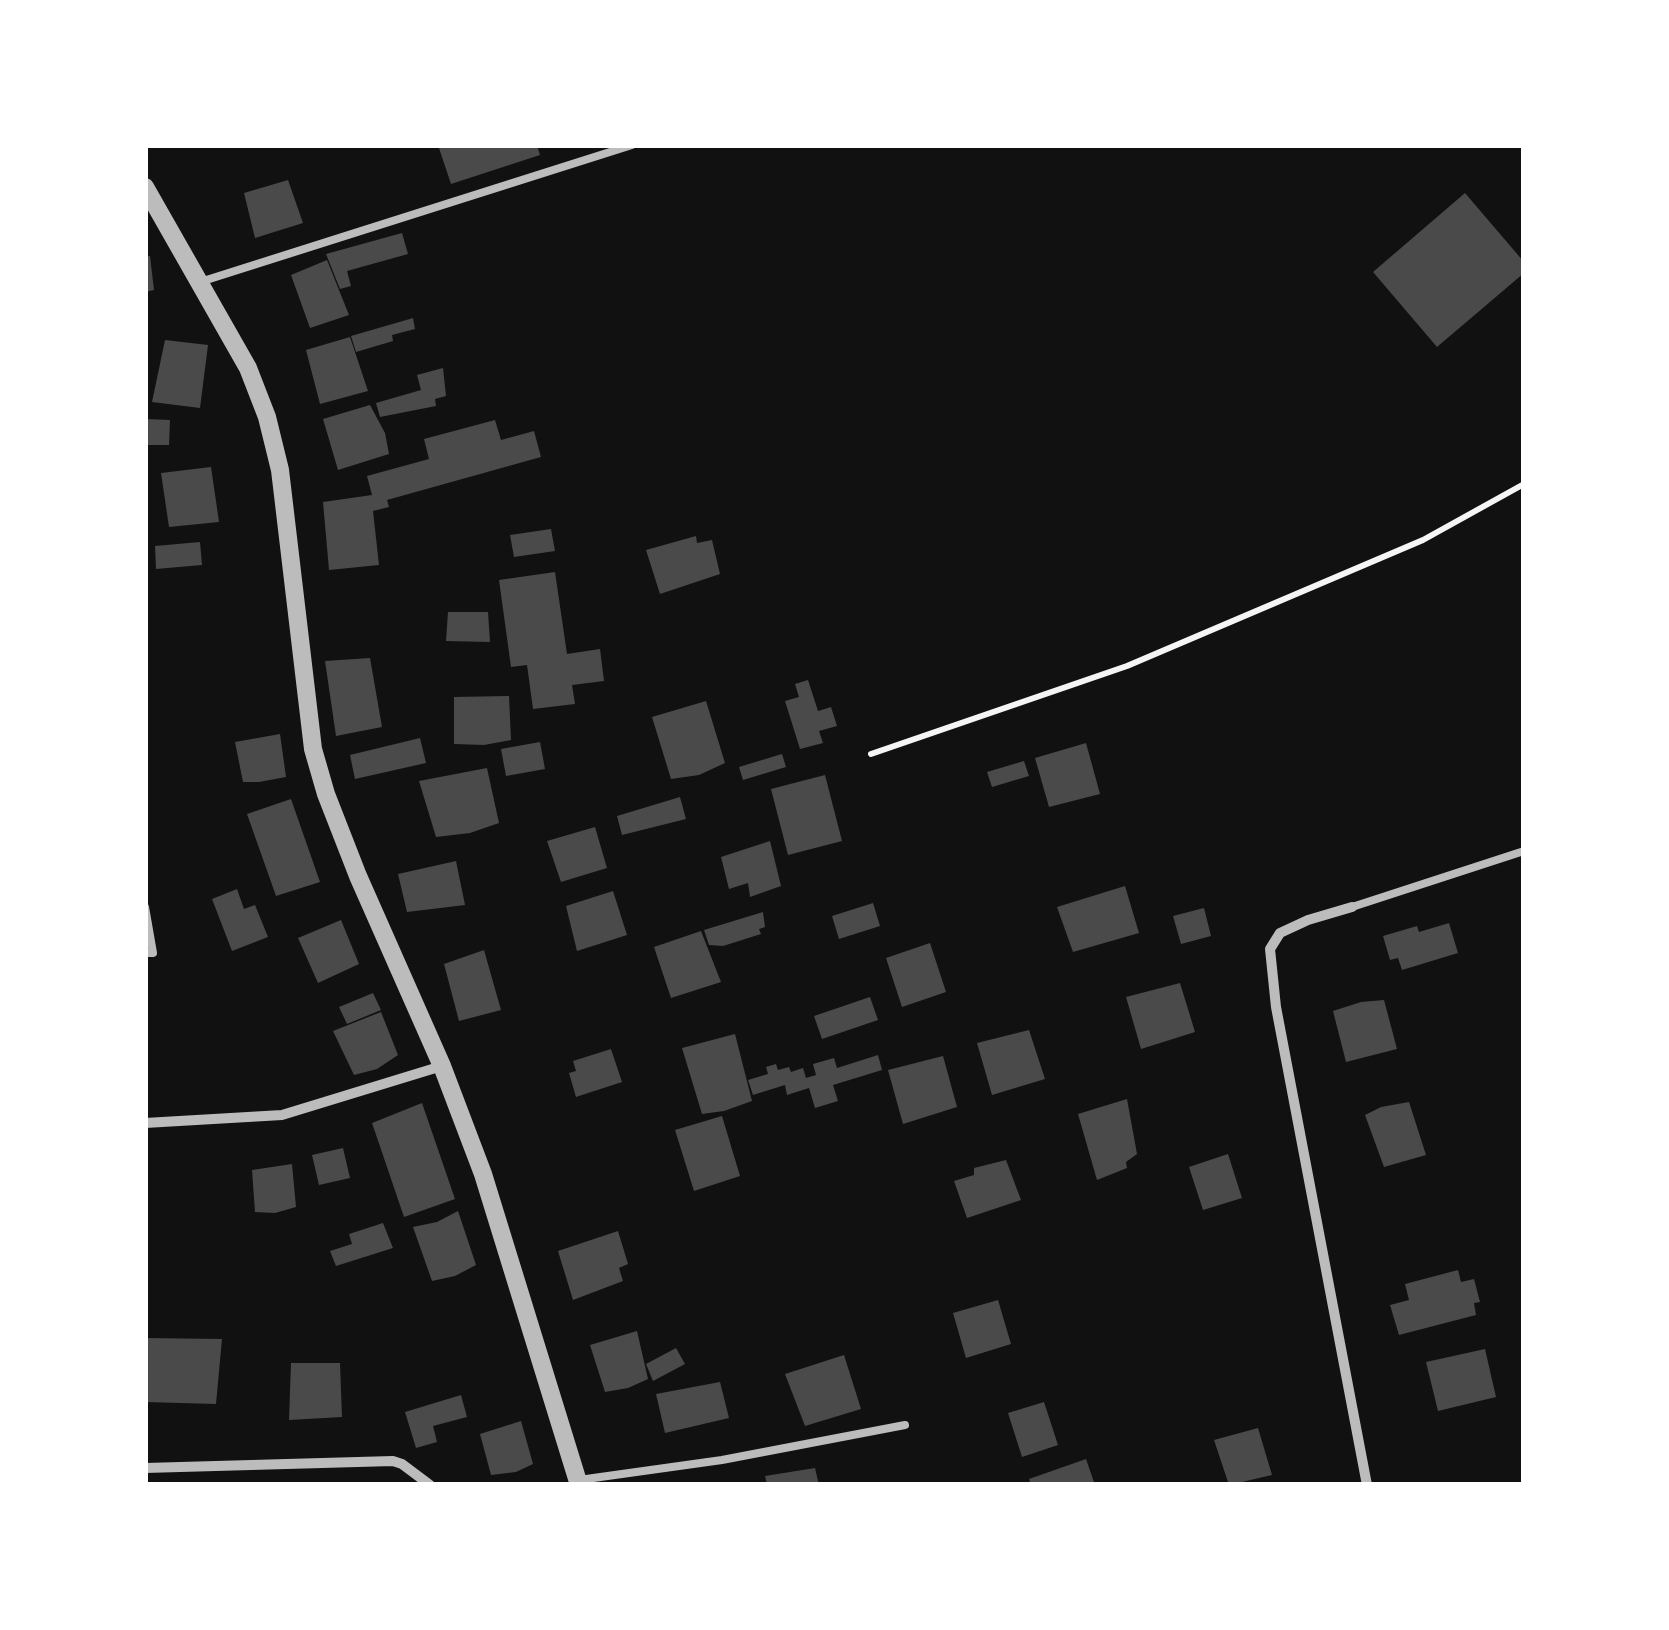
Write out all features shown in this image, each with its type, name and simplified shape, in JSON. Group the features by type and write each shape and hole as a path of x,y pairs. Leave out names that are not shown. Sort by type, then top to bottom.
{"street":[{"path":"145,187 248,368 267,417 280,470 307,712 326,794 442,1066 483,1174 578,1482"},
{"path":"1352,907 1280,933 1270,950 1276,1007 1367,1485"},
{"path":"145,1123 282,1115 442,1066"},
{"path":"145,1468 393,1462 402,1464 430,1485"}],"lane":[{"path":"200,282 632,145"},
{"path":"1352,907 1524,851"},
{"path":"145,907 153,953 145,953"},
{"path":"578,1482 722,1460 905,1425"}],"path":[{"path":"871,754 1126,666 1423,540 1524,484"}],"building":[{"path":"537,145 540,155 451,184 439,148"},
{"path":"288,180 303,223 255,238 244,193"},
{"path":"1465,193 1524,262 1524,273 1437,347 1373,272"},
{"path":"402,233 408,254 347,271 351,286 340,289 326,254"},
{"path":"150,256 154,290 145,292 145,257"},
{"path":"327,260 349,315 310,328 291,275"},
{"path":"413,318 415,329 392,335 393,341 356,352 351,336"},
{"path":"350,337 368,391 320,404 306,350"},
{"path":"165,340 208,345 200,408 152,402"},
{"path":"443,368 446,396 435,399 436,406 380,417 376,403 421,390 417,375"},
{"path":"370,405 385,433 389,454 338,470 323,419"},
{"path":"145,419 170,420 169,445 145,445"},
{"path":"495,420 501,440 534,431 541,457 387,500 389,507 373,511 379,565 329,570 323,502 372,495 367,476 429,459 424,439"},
{"path":"211,467 219,522 169,527 161,473"},
{"path":"551,529 555,551 514,557 510,535"},
{"path":"696,536 697,543 712,540 720,574 660,594 646,550"},
{"path":"200,542 202,565 156,569 155,546"},
{"path":"555,572 567,654 600,649 604,681 572,685 575,704 533,709 527,665 511,667 499,580"},
{"path":"448,612 488,612 490,642 446,641"},
{"path":"370,658 382,727 336,736 325,661"},
{"path":"808,680 818,711 831,707 837,726 819,731 823,743 800,749 785,701 799,697 795,684"},
{"path":"509,696 511,740 484,745 454,744 454,697"},
{"path":"706,701 725,763 699,775 671,779 652,717"},
{"path":"280,734 286,777 243,782 235,742"},
{"path":"420,738 426,763 355,779 350,755"},
{"path":"540,742 545,769 506,776 501,749"},
{"path":"1086,743 1100,794 1049,807 1035,758"},
{"path":"782,754 786,767 743,780 739,767"},
{"path":"1024,761 1029,776 992,787 987,772"},
{"path":"487,768 499,823 470,833 436,837 419,781"},
{"path":"825,775 842,841 788,855 771,789"},
{"path":"680,797 686,819 622,835 617,816"},
{"path":"291,799 320,882 276,896 247,814"},
{"path":"595,827 607,868 561,882 547,841"},
{"path":"770,841 781,886 750,897 748,883 729,889 721,857"},
{"path":"456,861 465,905 407,912 398,874"},
{"path":"1125,886 1139,933 1073,952 1057,907"},
{"path":"237,889 244,909 255,905 268,937 232,951 212,899"},
{"path":"613,891 627,935 577,951 566,906"},
{"path":"873,903 880,926 839,939 832,916"},
{"path":"1204,908 1211,936 1181,944 1173,916"},
{"path":"763,912 765,927 759,929 761,934 723,946 709,945 704,930"},
{"path":"341,920 359,964 318,983 298,938"},
{"path":"1449,923 1458,953 1402,970 1398,958 1390,960 1383,936 1417,926 1419,932"},
{"path":"701,931 721,982 671,998 654,947"},
{"path":"930,943 946,992 902,1007 886,958"},
{"path":"484,950 501,1010 459,1021 444,964"},
{"path":"1180,983 1195,1032 1141,1049 1126,997"},
{"path":"373,993 381,1010 347,1024 339,1007"},
{"path":"870,997 878,1020 822,1039 814,1016"},
{"path":"1384,1000 1397,1049 1346,1062 1333,1011"},
{"path":"381,1012 398,1055 377,1069 354,1075 333,1031"},
{"path":"1029,1030 1045,1079 992,1095 977,1043"},
{"path":"735,1034 752,1101 702,1114 682,1048"},
{"path":"611,1049 622,1082 576,1097 569,1073 576,1071 573,1061"},
{"path":"878,1055 882,1070 833,1085 838,1101 815,1108 809,1088 787,1095 785,1085 753,1095 748,1080 768,1074 766,1067 776,1064 778,1070 789,1067 791,1072 803,1068 806,1078 816,1075 813,1064 834,1058 837,1068"},
{"path":"943,1056 957,1107 903,1124 888,1070"},
{"path":"1127,1099 1137,1154 1126,1162 1127,1168 1097,1180 1078,1114"},
{"path":"1409,1102 1426,1155 1384,1167 1365,1115 1381,1107"},
{"path":"422,1103 455,1199 404,1217 372,1123"},
{"path":"722,1116 740,1176 694,1191 675,1130"},
{"path":"343,1148 350,1178 319,1185 312,1155"},
{"path":"1228,1154 1242,1198 1203,1210 1189,1167"},
{"path":"1006,1160 1021,1200 967,1218 954,1181 974,1175 974,1168"},
{"path":"292,1164 296,1207 275,1213 255,1212 252,1170"},
{"path":"458,1211 476,1265 455,1276 432,1281 413,1227 437,1222"},
{"path":"383,1223 393,1248 336,1266 330,1251 352,1244 349,1234"},
{"path":"618,1231 628,1264 619,1268 623,1281 573,1300 558,1251"},
{"path":"1458,1270 1461,1282 1474,1279 1480,1302 1474,1303 1476,1315 1399,1335 1390,1305 1409,1300 1405,1284"},
{"path":"998,1300 1011,1344 966,1358 953,1313"},
{"path":"637,1331 648,1379 605,1392 590,1345"},
{"path":"145,1338 222,1339 216,1404 145,1402"},
{"path":"676,1348 685,1364 653,1381 646,1364"},
{"path":"1485,1349 1496,1397 1438,1411 1426,1362"},
{"path":"844,1355 861,1409 805,1426 785,1374"},
{"path":"291,1363 340,1363 342,1417 289,1420"},
{"path":"720,1382 729,1418 665,1433 656,1394"},
{"path":"461,1395 467,1417 433,1426 437,1442 416,1448 405,1412"},
{"path":"1044,1402 1058,1445 1022,1457 1008,1413"},
{"path":"521,1421 533,1464 516,1472 491,1475 480,1434"},
{"path":"1258,1428 1272,1475 1229,1485 1214,1440"},
{"path":"1086,1459 1095,1485 1031,1485 1029,1479"},
{"path":"815,1468 819,1485 767,1485 765,1476"}]}
